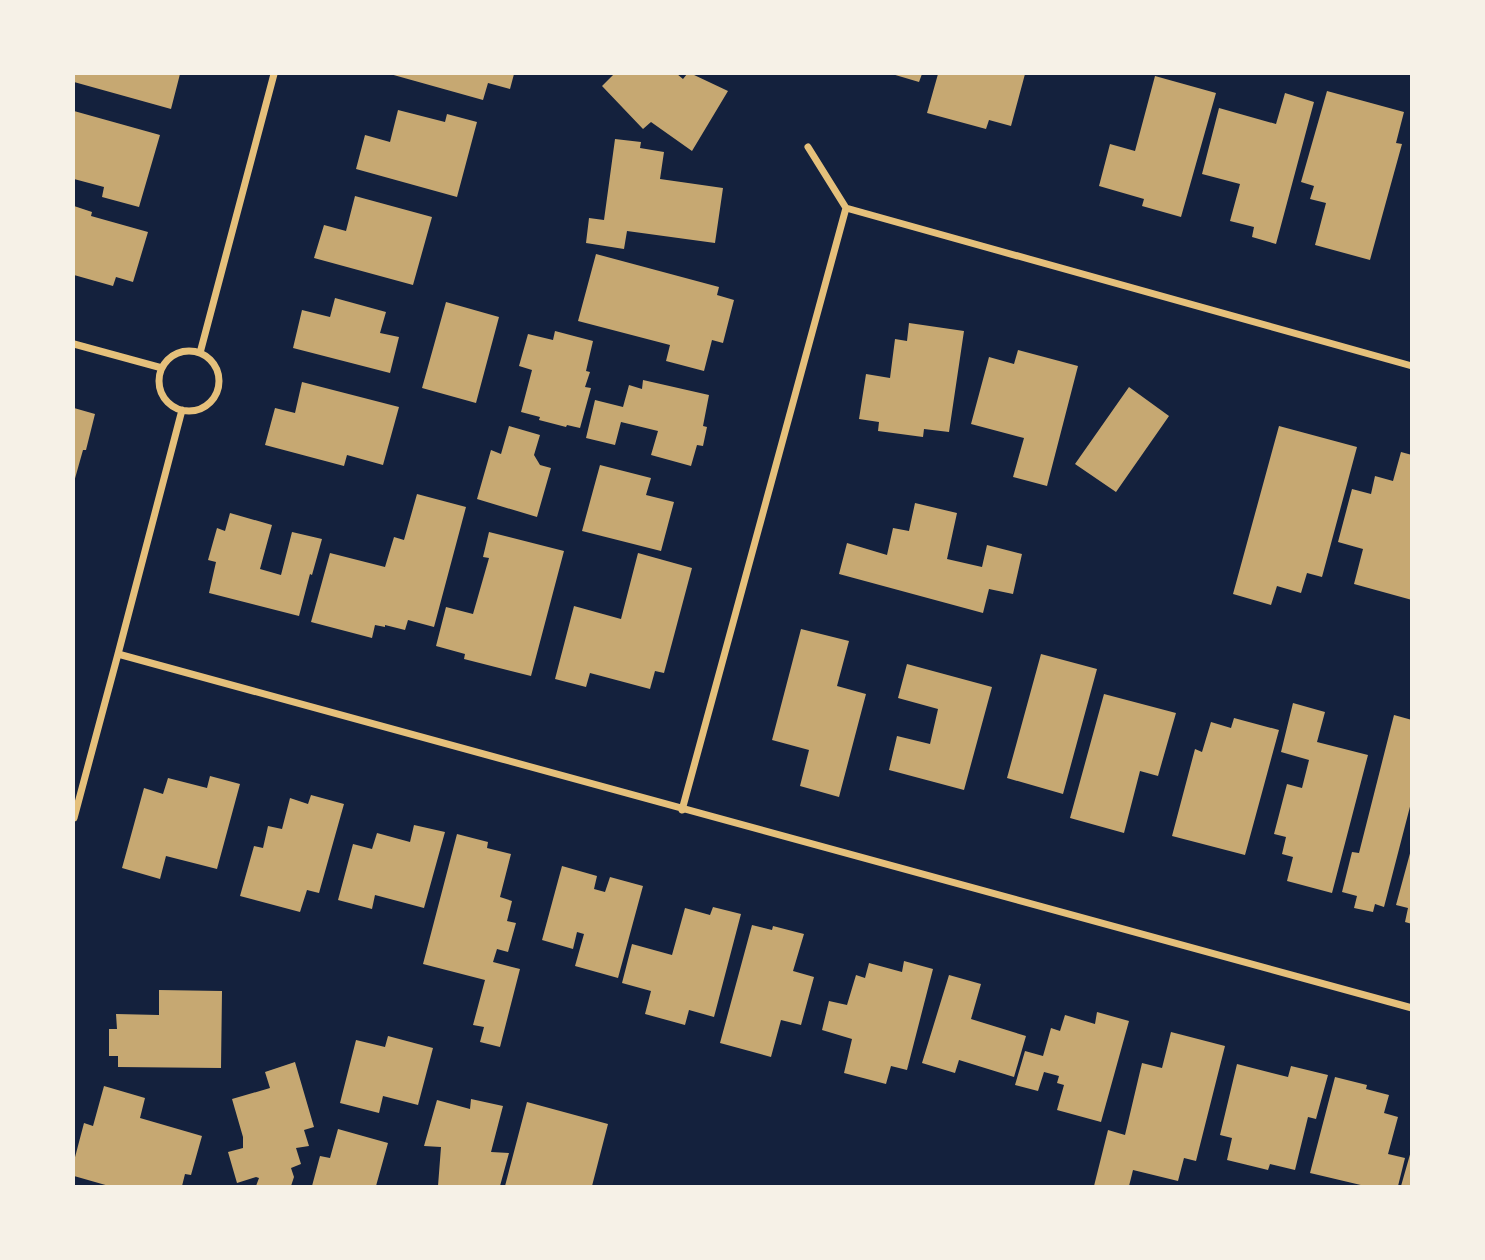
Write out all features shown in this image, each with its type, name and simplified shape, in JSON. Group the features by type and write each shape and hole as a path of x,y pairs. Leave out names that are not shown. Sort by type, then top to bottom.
{"street":[{"path":"200,353 274,74"},
{"path":"808,147 846,208 1412,366"},
{"path":"682,810 846,208"},
{"path":"74,344 162,368"},
{"path":"200,353 215,366 219,376 216,394 202,409 182,410 173,406 165,399 160,389 162,368 178,354 200,353"},
{"path":"74,818 182,410"},
{"path":"118,654 1412,1008"}],"building":[{"path":"74,74 180,74 171,109 74,82"},
{"path":"390,74 514,74 510,89 488,83 483,100"},
{"path":"614,74 677,74 683,79 687,74 692,74 728,91 692,151 651,122 643,129 602,86"},
{"path":"892,74 922,74 919,82"},
{"path":"938,74 1025,74 1011,126 989,120 986,129 927,113"},
{"path":"1155,76 1216,93 1181,217 1142,206 1144,199 1099,186 1110,144 1135,151"},
{"path":"1327,91 1404,112 1396,143 1402,144 1370,260 1315,245 1326,203 1310,199 1314,186 1301,182"},
{"path":"1285,93 1314,102 1276,244 1252,237 1254,227 1230,221 1240,184 1202,174 1219,108 1276,124"},
{"path":"398,110 445,122 447,114 477,122 457,197 356,169 365,135 390,142"},
{"path":"74,111 160,135 139,207 102,197 104,187 74,179"},
{"path":"615,139 641,142 640,148 664,152 660,179 723,188 715,243 627,231 624,249 586,243 589,218 604,220"},
{"path":"355,196 432,217 413,285 314,258 324,225 346,231"},
{"path":"74,206 92,212 91,216 148,232 133,282 116,277 113,286 74,275"},
{"path":"596,254 719,287 717,295 734,300 723,343 712,340 704,371 666,361 670,345 578,321"},
{"path":"335,298 386,312 380,333 399,337 390,373 293,348 302,310 330,317"},
{"path":"446,302 499,317 476,403 422,388"},
{"path":"909,323 964,331 949,432 924,429 923,437 878,431 879,422 859,419 866,374 890,378 895,339 907,341"},
{"path":"555,331 593,341 586,371 590,372 585,387 591,388 580,428 539,420 540,417 521,412 532,370 519,366 528,334 553,340"},
{"path":"1018,350 1078,366 1047,486 1013,477 1024,438 971,424 989,357 1014,364"},
{"path":"643,380 709,395 703,426 707,427 703,446 697,445 691,466 651,455 658,431 621,422 615,445 586,438 595,400 623,407 629,385 642,389"},
{"path":"302,382 399,407 383,465 347,455 344,466 265,445 275,408 295,413"},
{"path":"1129,387 1169,416 1116,492 1075,464"},
{"path":"74,408 95,414 74,482"},
{"path":"509,426 540,435 534,455 540,465 551,468 537,517 477,499 491,450 501,454"},
{"path":"1279,426 1357,447 1322,577 1307,573 1301,593 1277,586 1271,605 1233,594"},
{"path":"1401,452 1412,455 1412,600 1354,584 1363,549 1338,542 1352,489 1371,494 1375,476 1393,481"},
{"path":"600,465 651,478 646,495 674,502 661,551 582,531"},
{"path":"417,494 466,507 434,627 408,620 405,630 375,625 372,638 311,622 330,553 385,567 394,537 404,540"},
{"path":"915,503 957,513 947,559 982,567 987,545 1022,554 1013,594 989,589 983,613 839,574 847,543 887,555 893,528 909,531"},
{"path":"230,513 272,525 260,569 281,575 292,532 322,539 299,616 209,593 216,562 208,560 217,528 225,531"},
{"path":"489,532 564,551 531,676 464,659 465,654 436,646 446,607 473,614 489,558 483,557"},
{"path":"638,553 692,568 664,673 655,671 650,689 590,673 586,687 555,679 574,606 621,619"},
{"path":"801,629 849,641 837,686 866,694 839,797 800,786 809,750 772,740"},
{"path":"1041,654 1097,669 1063,794 1007,778"},
{"path":"907,664 992,687 964,790 889,770 897,736 930,744 938,709 898,698"},
{"path":"1104,694 1176,713 1158,776 1140,771 1124,833 1070,818"},
{"path":"1293,703 1325,712 1317,742 1368,755 1332,893 1287,881 1293,857 1282,854 1286,837 1274,834 1287,784 1302,788 1309,760 1281,752"},
{"path":"1394,715 1412,720 1412,799 1384,907 1375,904 1373,912 1354,908 1357,896 1342,892 1352,852 1359,853"},
{"path":"1234,718 1279,730 1245,855 1172,836 1195,749 1202,752 1211,722 1231,728"},
{"path":"210,776 240,784 217,869 166,856 160,879 122,868 144,788 163,794 168,778 207,788"},
{"path":"311,795 344,804 319,893 307,890 300,912 240,896 254,846 263,848 268,826 282,829 290,798 308,804"},
{"path":"414,825 445,832 424,908 375,895 372,909 338,900 353,844 372,849 377,833 410,842"},
{"path":"457,834 488,842 487,848 511,854 500,897 512,901 507,921 516,923 508,952 497,949 493,962 520,969 500,1047 480,1042 484,1027 473,1025 485,980 423,964"},
{"path":"1412,846 1412,924 1405,922 1408,908 1396,905"},
{"path":"562,866 597,876 594,889 605,892 610,877 643,886 618,978 575,966 584,934 577,932 573,949 542,940"},
{"path":"713,907 741,914 714,1017 689,1010 685,1025 645,1014 651,991 622,983 632,944 672,955 685,908 710,915"},
{"path":"752,925 772,930 773,926 804,934 793,971 814,977 801,1025 781,1020 771,1057 720,1043"},
{"path":"904,961 933,969 907,1070 891,1066 886,1084 844,1073 852,1039 822,1030 829,1001 847,1005 856,975 865,978 869,963 902,972"},
{"path":"949,975 981,984 971,1019 1026,1036 1014,1077 959,1060 955,1073 922,1063"},
{"path":"159,990 222,991 221,1068 118,1067 118,1056 109,1056 109,1029 117,1029 116,1014 159,1015"},
{"path":"1097,1012 1129,1021 1101,1122 1057,1110 1064,1085 1057,1083 1059,1076 1044,1072 1038,1091 1015,1085 1025,1051 1043,1056 1051,1028 1060,1031 1065,1015 1095,1024"},
{"path":"1171,1032 1225,1046 1196,1161 1184,1158 1178,1181 1133,1170 1129,1186 1094,1186 1108,1130 1125,1135 1142,1063 1162,1068"},
{"path":"388,1036 433,1048 418,1105 383,1096 379,1113 340,1103 356,1040 385,1047"},
{"path":"295,1062 314,1127 304,1130 309,1146 296,1148 301,1164 291,1168 294,1177 291,1186 256,1186 259,1178 256,1177 237,1183 228,1152 243,1148 243,1137 232,1099 270,1088 265,1072"},
{"path":"1237,1064 1288,1077 1291,1066 1328,1075 1316,1119 1308,1117 1295,1170 1270,1164 1268,1170 1227,1160 1232,1138 1220,1135"},
{"path":"1335,1077 1367,1085 1366,1089 1389,1095 1384,1113 1398,1117 1388,1154 1405,1158 1398,1186 1365,1186 1310,1173"},
{"path":"104,1086 145,1098 140,1118 202,1136 191,1175 185,1174 182,1186 109,1186 74,1176 74,1161 84,1123 93,1126"},
{"path":"471,1099 503,1106 491,1152 509,1153 500,1186 438,1186 441,1147 424,1146 437,1100 470,1109"},
{"path":"527,1102 608,1124 592,1186 505,1186"},
{"path":"338,1129 388,1143 376,1186 312,1186 320,1156 330,1158"},
{"path":"1411,1151 1412,1186 1401,1186"}]}
